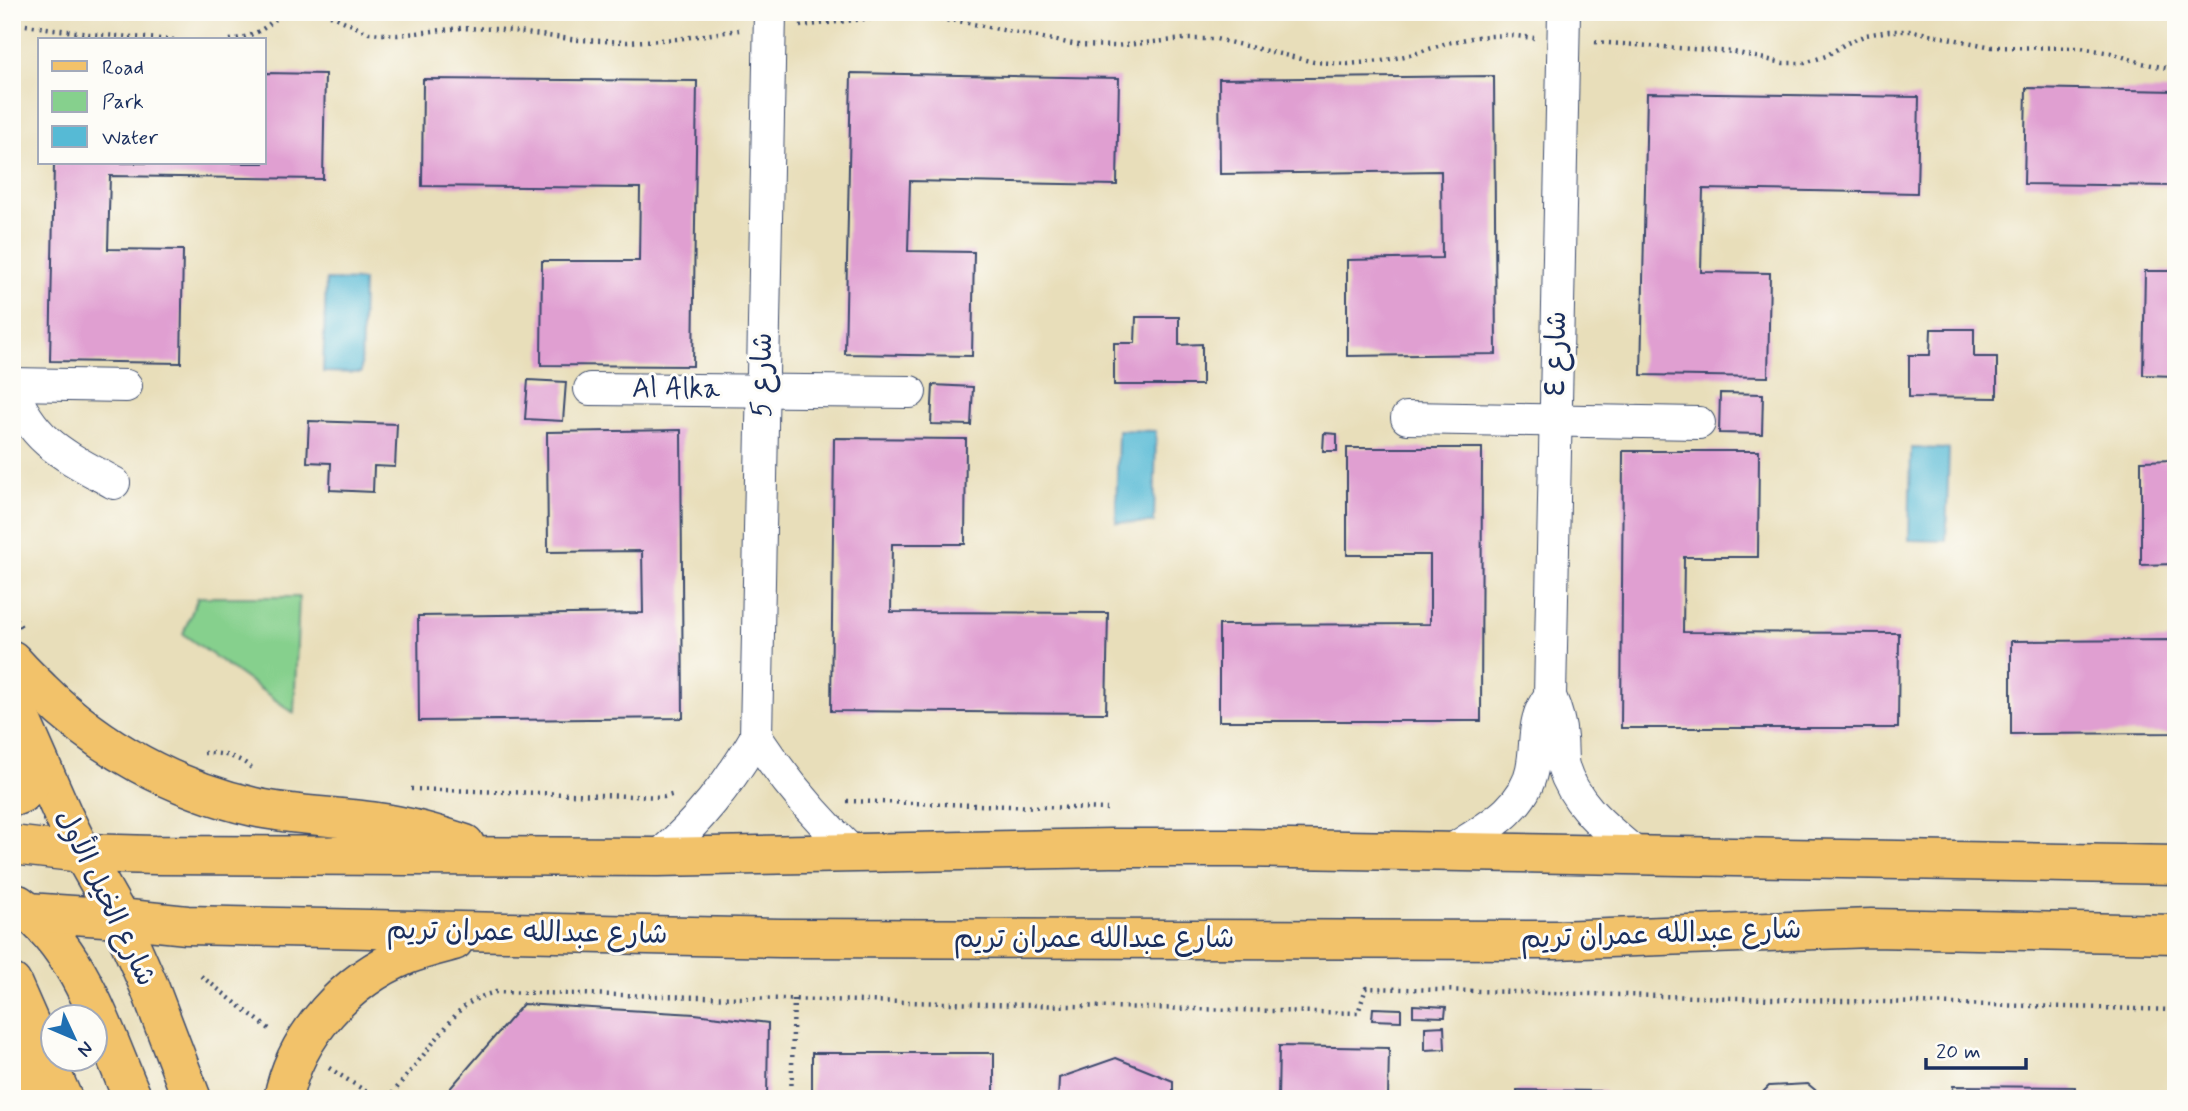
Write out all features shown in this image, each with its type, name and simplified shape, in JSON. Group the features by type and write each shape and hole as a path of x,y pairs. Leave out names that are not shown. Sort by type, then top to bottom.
{"main road":[{"path":"12,660 57,706 101,741 150,770 202,793 257,808 408,828 438,835 496,856"},
{"name":"شارع الخيل الأول","path":"12,698 33,750 82,853 115,909 149,986 192,1099"},
{"path":"12,797 25,793 30,785 33,750"},
{"path":"17,840 82,853 155,855 657,857 1239,848 2176,865"},
{"path":"17,840 67,879 115,909"},
{"path":"18,908 59,946 83,983 133,1099"},
{"name":"شارع عبدالله عمران تريم","path":"18,908 115,909 187,925 781,938 1514,940 1871,928 2176,934"},
{"path":"283,1099 299,1052 326,1013 363,979 406,955 483,932"},
{"path":"12,983 63,1099"},
{"path":"12,1063 44,1099"}],"street":[{"name":"شارع 5","path":"657,857 687,832 713,802 737,771 756,737 770,20"},
{"name":"شارع ٤","path":"1564,26 1550,696 1559,725 1563,766 1571,785 1593,816 1636,854"},
{"path":"114,484 60,453 42,439 28,422 14,391 127,395"},
{"name":"Al Alka","path":"589,399 910,402"},
{"path":"1408,408 1700,413"},
{"name":"شارع ٤","path":"1449,852 1501,818 1516,804 1527,787 1532,768 1536,722 1541,708 1550,696"},
{"path":"756,737 801,800 855,855"}],"path":[{"path":"239,38 263,29 288,12"},
{"path":"324,12 369,33 398,35 461,28 496,29 578,40 628,42 677,39 770,20 817,25 864,19 911,18 958,21 1078,45 1115,46 1184,39 1216,39 1292,58 1348,64 1382,61 1476,37 1564,26 1698,49 1759,56 1783,63 1805,63 1826,56 1844,44 1866,35 1913,31 1992,47 2091,50 2176,70"},
{"path":"12,23 89,34 146,38"},
{"path":"388,1099 457,1012 468,1002 496,992 1358,1013 1366,988 2176,1010"},
{"path":"791,1099 794,999"},
{"path":"348,1079 378,1099"}],"green space":[{"path":"198,597 299,597 294,713 183,634"}],"water":[{"path":"326,280 363,281 361,373 323,372"},
{"path":"1118,430 1156,431 1154,523 1116,522"},
{"path":"1911,448 1949,449 1946,541 1909,540"}],"building":[{"path":"266,73 325,74 323,179 110,176 108,249 183,250 181,363 50,361 54,164 266,164"},
{"path":"851,73 1119,78 1117,185 910,181 908,251 974,252 972,356 845,354"},
{"path":"1494,76 1496,354 1347,356 1347,260 1442,258 1441,171 1220,174 1219,79"},
{"path":"423,79 697,81 693,366 541,365 542,261 639,261 640,188 422,186"},
{"path":"2026,88 2176,91 2176,186 2024,184"},
{"path":"1647,93 1919,97 1917,193 1703,189 1701,272 1770,273 1768,377 1641,375"},
{"path":"2145,271 2176,271 2176,376 2143,375"},
{"path":"1136,317 1179,317 1179,345 1202,344 1202,385 1114,385 1114,343 1135,343"},
{"path":"1931,329 1974,329 1974,357 1997,357 1997,398 1909,397 1909,355 1930,355"},
{"path":"528,380 566,382 563,421 525,419"},
{"path":"933,385 973,387 971,425 931,424"},
{"path":"1720,393 1763,394 1762,434 1719,433"},
{"path":"309,421 397,424 395,467 374,466 373,492 330,490 331,463 307,462"},
{"path":"681,430 683,718 419,721 418,616 643,613 642,551 548,552 547,432"},
{"path":"1324,433 1337,434 1337,451 1323,451"},
{"path":"834,438 966,439 965,544 892,544 891,612 1108,613 1106,713 831,711"},
{"path":"1347,448 1482,448 1481,721 1219,721 1219,625 1430,624 1430,555 1347,555"},
{"path":"1623,451 1759,451 1758,557 1684,557 1683,632 1899,633 1898,728 1621,728"},
{"path":"2176,460 2176,564 2141,565 2141,461"},
{"path":"2176,640 2176,733 2011,734 2011,641"},
{"path":"523,1004 695,1014 768,1023 767,1099 441,1099"},
{"path":"1413,1005 1446,1007 1445,1017 1413,1016"},
{"path":"1373,1008 1401,1009 1401,1021 1372,1020"},
{"path":"1444,1026 1445,1049 1425,1050 1425,1027"},
{"path":"1279,1046 1389,1048 1388,1099 1278,1099"},
{"path":"812,1053 994,1053 994,1099 812,1099"},
{"path":"1116,1058 1173,1081 1173,1099 1058,1099 1059,1078"},
{"path":"1808,1084 1826,1099 1756,1099 1769,1086"},
{"path":"1953,1086 2075,1087 2075,1099 1952,1099"},
{"path":"1517,1090 1605,1091 1604,1099 1517,1099"}]}
